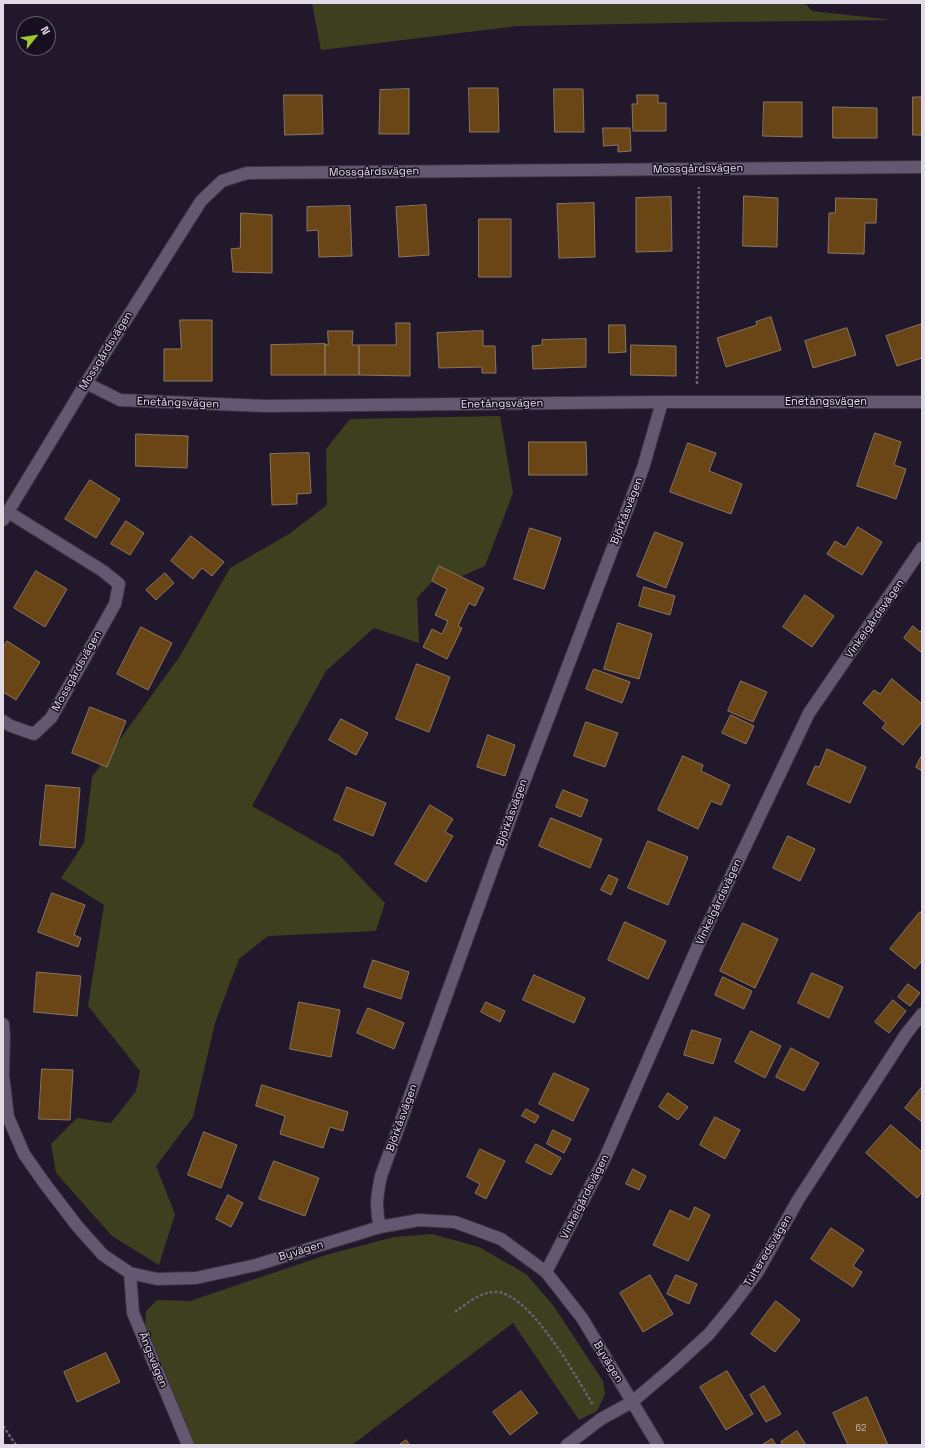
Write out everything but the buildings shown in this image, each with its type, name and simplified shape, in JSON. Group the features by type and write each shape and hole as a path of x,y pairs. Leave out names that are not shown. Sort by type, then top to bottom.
{"street":[{"name":"Mossgårdsvägen","path":"3,721 11,726 34,734 50,718 114,604 119,584 103,571 6,516 86,383 201,201 222,181 247,173 922,167"},
{"name":"Enetångsvägen","path":"86,383 120,400 265,406 662,402 922,402"},
{"name":"Björkåsvägen","path":"380,1227 377,1214 377,1198 381,1176 516,803 644,468 662,402"},
{"name":"Vinkelgårdsvägen","path":"546,1272 605,1158 700,941 809,714 922,548"},
{"name":"Tulteredsvägen","path":"567,1445 601,1419 632,1402 709,1334 753,1278 798,1200 902,1041 922,1014"},
{"name":"Byvägen","path":"3,1024 3,1075 8,1117 24,1154 83,1233 103,1255 130,1273 158,1279 196,1278 256,1265 380,1227 419,1220 455,1222 501,1239 546,1272 582,1318 658,1445"},
{"name":"Ängsvägen","path":"130,1273 133,1313 188,1445"}],"path":[{"path":"697,402 699,169"},
{"path":"455,1312 477,1296 496,1292 512,1296 526,1307 543,1327 580,1383 601,1419"},
{"path":"3,1426 16,1445"}],"green space":[{"path":"312,3 805,3 812,11 892,20 518,26 321,50"},
{"path":"500,416 513,493 485,566 462,576 439,574 417,598 419,643 374,628 326,671 252,806 339,855 385,903 376,931 268,936 239,959 215,1023 193,1117 156,1166 175,1214 159,1265 112,1236 56,1173 51,1144 77,1118 111,1123 136,1091 140,1071 88,1006 104,905 61,878 84,843 92,777 180,656 230,568 289,534 327,505 326,449 350,419"},
{"path":"432,1234 479,1247 526,1274 553,1305 603,1381 605,1394 597,1411 579,1420 513,1323 352,1445 194,1445 145,1330 146,1311 157,1300 190,1301 326,1255 394,1237"}]}
